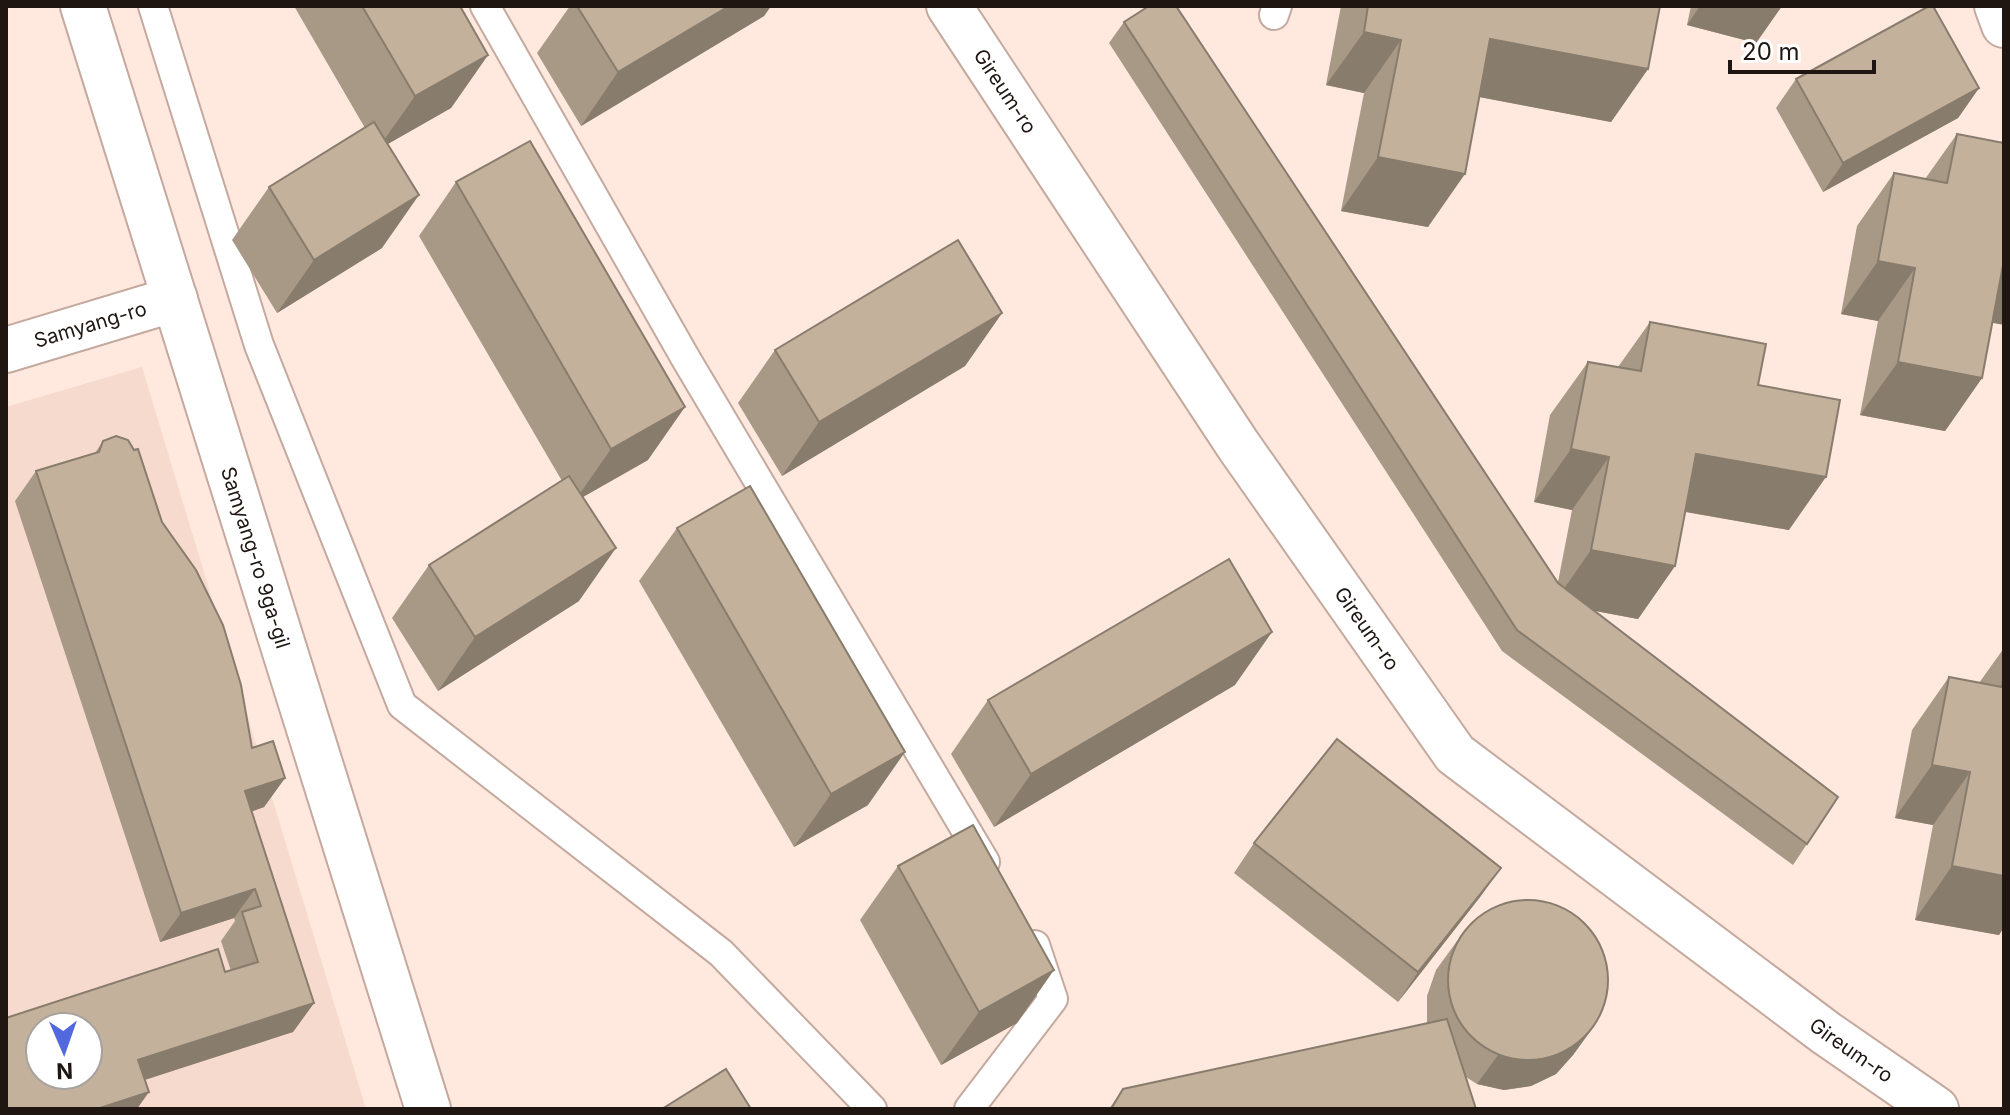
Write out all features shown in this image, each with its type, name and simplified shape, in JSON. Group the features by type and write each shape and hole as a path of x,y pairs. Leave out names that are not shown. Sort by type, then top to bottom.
{"street":[{"name":"Samyang-ro 9ga-gil","path":"83,6 428,1109"},
{"name":"Gireum-ro","path":"949,6 1238,445 1455,754 1826,1033 1936,1109"},
{"path":"1997,6 2004,25"},
{"name":"Samyang-ro","path":"6,350 175,299"}],"lane":[{"path":"153,6 259,345 402,705 721,953 872,1109"},
{"path":"485,6 686,359 995,879"},
{"path":"969,1109 1053,999 1035,946 1019,919"}],"shaded area":[{"path":"142,367 366,1109 6,1109 6,407"}],"building":[{"path":"362,6 460,6 488,55 415,96"},
{"path":"577,6 729,6 618,72"},
{"path":"1149,6 1176,6 1558,583 1838,797 1807,844 1517,630 1124,22"},
{"path":"1368,6 1660,6 1648,69 1490,39 1465,174 1378,157 1401,40 1364,32"},
{"path":"1933,6 1979,88 1843,163 1796,79"},
{"path":"374,122 419,195 314,260 269,187"},
{"path":"1957,134 2004,143 2004,265 1982,378 1898,362 1915,268 1878,261 1894,173 1947,183"},
{"path":"530,141 685,407 611,449 456,182"},
{"path":"958,240 1002,313 819,422 775,350"},
{"path":"1650,322 1766,344 1758,385 1840,400 1826,477 1696,454 1675,566 1591,550 1609,457 1571,449 1588,362 1641,371"},
{"path":"116,436 128,440 134,450 138,449 162,522 196,570 223,625 241,685 252,748 273,741 285,778 245,791 314,1003 138,1060 149,1092 97,1109 6,1109 6,1018 24,1012 24,1091 104,1091 104,1011 28,1011 218,949 225,972 258,962 242,912 261,906 255,889 181,913 36,471 99,452 103,441"},
{"path":"569,476 616,548 475,637 429,565"},
{"path":"750,486 905,752 831,794 677,528"},
{"path":"1229,559 1272,632 1031,774 988,700"},
{"path":"2004,674 2004,876 1952,866 1970,772 1932,765 1949,677 2002,687"},
{"path":"1337,739 1501,868 1418,972 1254,843"},
{"path":"973,825 1054,970 979,1012 898,866"},
{"path":"1528,900 1559,906 1585,923 1602,949 1608,980 1602,1011 1585,1037 1559,1054 1528,1060 1497,1054 1471,1037 1454,1011 1448,980 1454,949 1471,923 1497,906"},
{"path":"1447,1019 1476,1109 1111,1109 1123,1089"},
{"path":"726,1069 751,1109 662,1109"}]}
